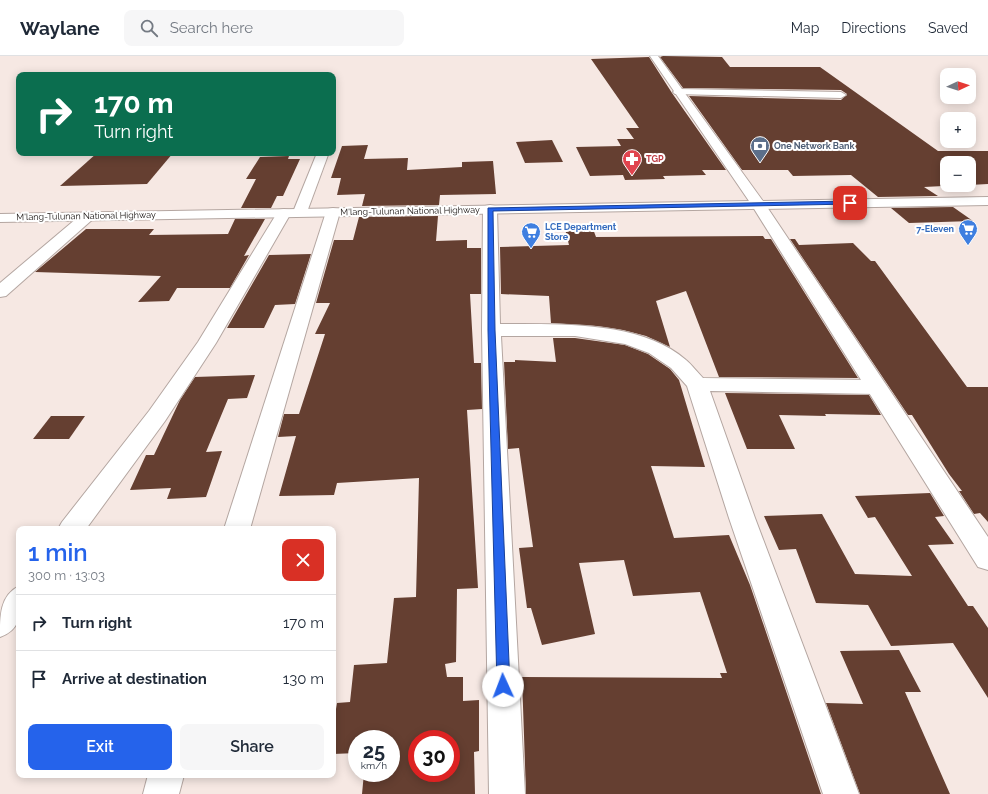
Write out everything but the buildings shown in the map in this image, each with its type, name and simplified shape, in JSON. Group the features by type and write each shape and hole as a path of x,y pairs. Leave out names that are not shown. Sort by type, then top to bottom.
{"main road":[{"path":"654,56 758,204 988,559"},
{"path":"678,92 840,95"},
{"path":"73,526 157,416 207,343 292,213 321,156"},
{"name":"M'lang-Tulunan National Highway","path":"0,218 988,201"},
{"path":"490,209 491,330 507,794"},
{"path":"238,526 333,212"},
{"path":"0,292 88,216"},
{"path":"491,330 589,332 639,341 658,348 688,371 697,384 742,518 841,794"},
{"path":"697,384 876,387"},
{"path":"0,624 16,603"},
{"path":"161,794 165,778"}],"place":[{"name":"One Network Bank","path":"760,163"},
{"name":"TGP","path":"632,176"},
{"name":"7-Eleven","path":"968,246"},
{"name":"LCE Department Store","path":"531,249"}],"route":[{"path":"503,686 491,330 490,209 850,203"}]}
